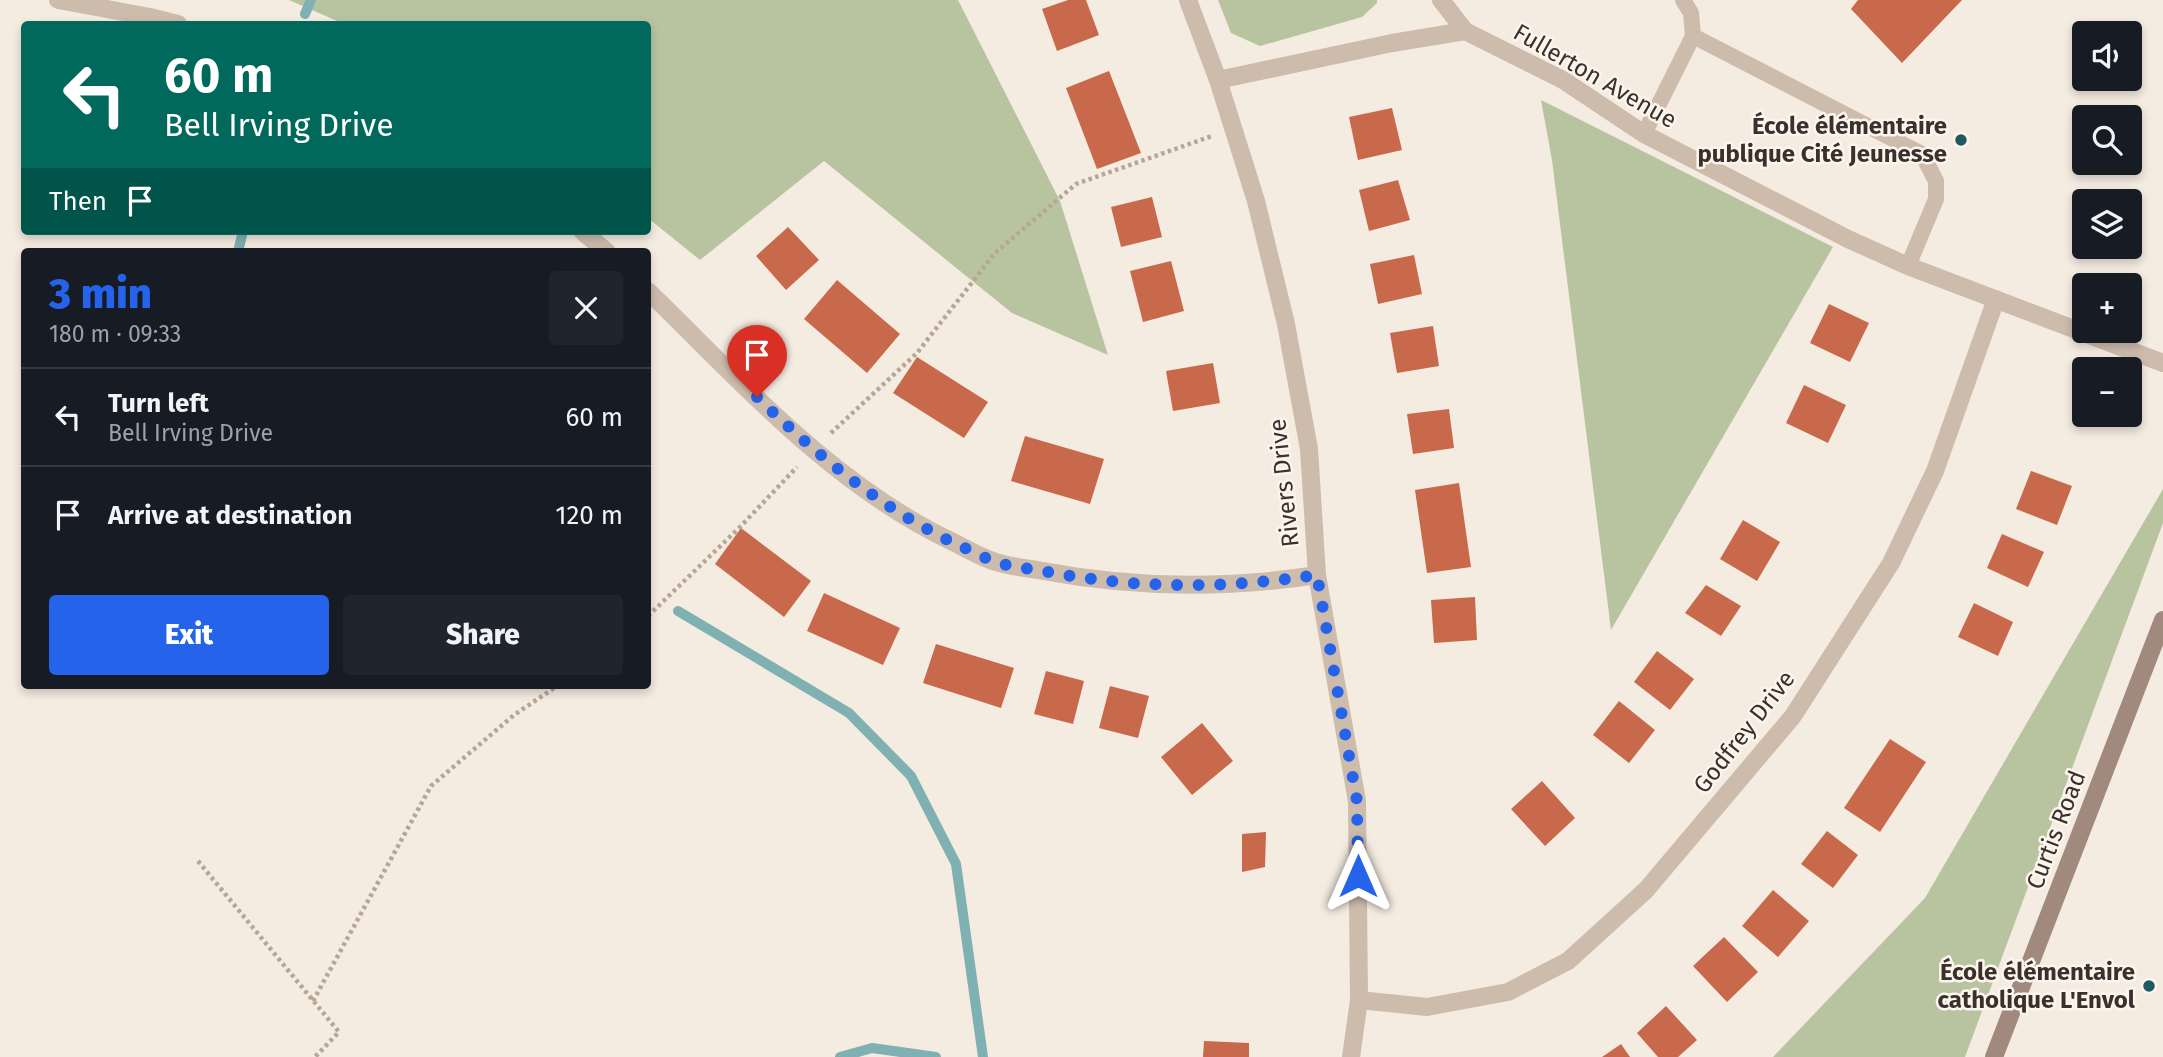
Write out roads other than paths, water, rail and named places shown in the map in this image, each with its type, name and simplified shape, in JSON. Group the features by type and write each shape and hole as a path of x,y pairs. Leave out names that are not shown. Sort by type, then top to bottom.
{"main road":[{"name":"Curtis Road","path":"1994,1057 2163,620"}],"street":[{"path":"58,0 166,21"},
{"name":"Rivers Drive","path":"1188,0 1218,80 1256,201 1286,324 1309,449 1317,575 1357,801 1359,1000 1351,1057"},
{"path":"1218,80 1392,43 1465,31 1441,0"},
{"name":"Fullerton Avenue","path":"1465,31 1563,80 1644,134 1848,239 1909,266 2163,363"},
{"path":"651,294 813,450 872,496 923,528 995,562 1081,578 1162,586 1274,582 1317,575"},
{"name":"Godfrey Drive","path":"1359,1000 1427,1007 1508,992 1568,961 1646,890 1793,716 1891,563 1935,471 1996,299"}],"lane":[{"path":"1644,134 1693,36 1690,13 1683,0"},
{"path":"1693,36 1922,154 1936,181 1936,199 1909,266"}],"waterway":[{"path":"305,14 311,0"},
{"path":"239,248 242,235"},
{"path":"678,611 849,713 911,776 956,864 983,1057"},
{"path":"840,1057 872,1048 936,1057"}],"place":[{"name":"École élémentaire publique Cité Jeunesse","path":"1961,140"},
{"name":"École élémentaire catholique L'Envol","path":"2149,986"}]}
